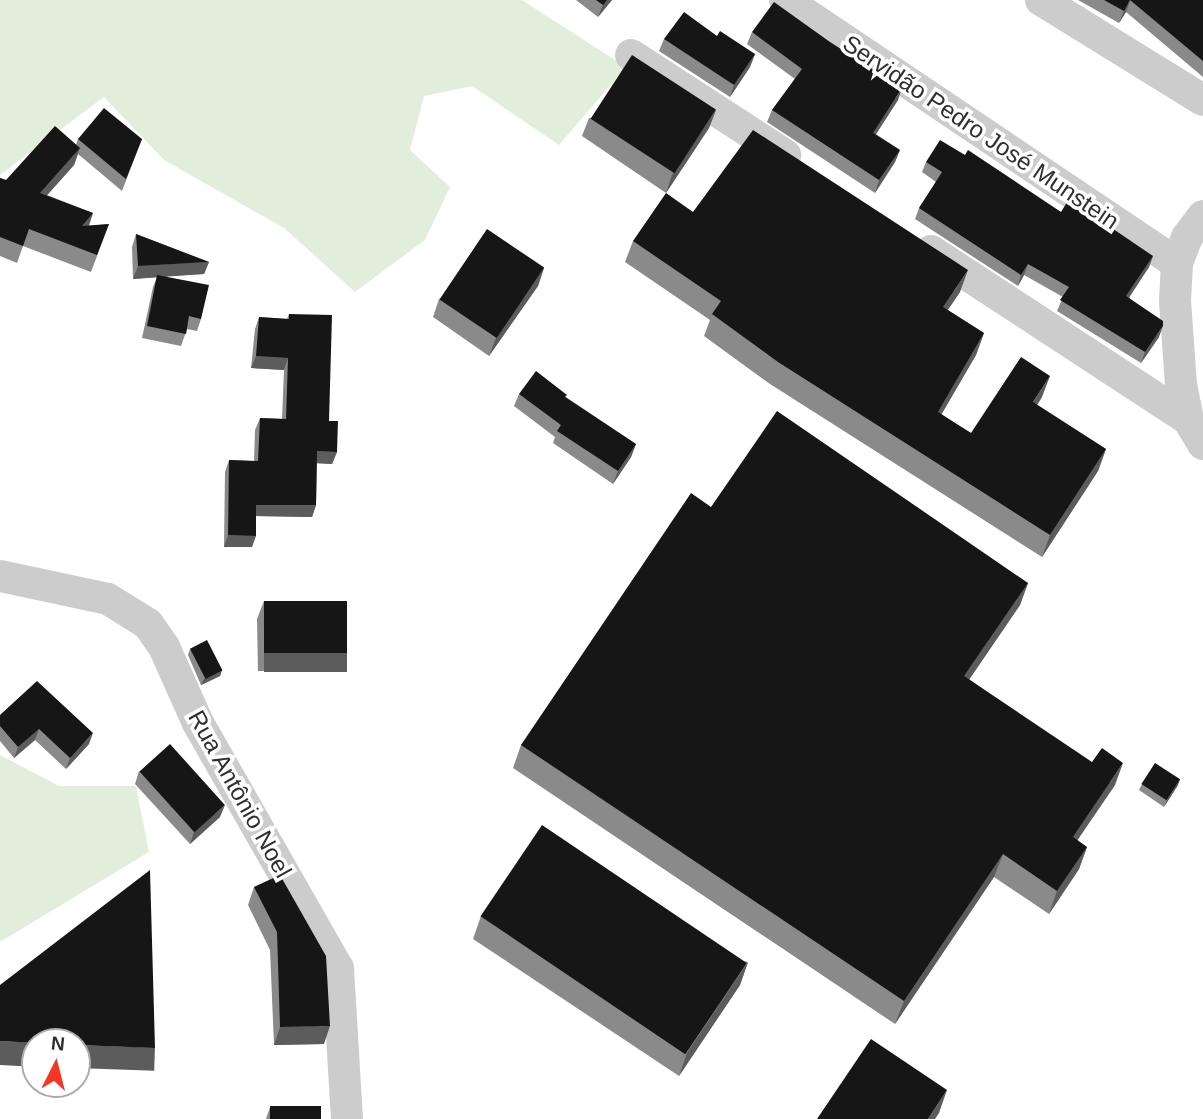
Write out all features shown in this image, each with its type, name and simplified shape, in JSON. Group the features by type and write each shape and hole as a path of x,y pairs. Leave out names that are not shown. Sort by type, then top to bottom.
{"street":[{"name":"Servidão Pedro José Munstein","path":"785,0 1177,264"},
{"path":"1041,0 1203,100"},
{"path":"631,55 805,169"},
{"path":"1196,431 1177,346 1177,264 1187,237 1203,216"},
{"path":"910,237 1196,431"},
{"name":"Rua Antônio Noel","path":"0,576 108,599 148,624 164,648 204,734 338,968 347,1119"}],"green space":[{"path":"0,0 522,0 626,67 559,145 472,86 424,96 410,150 450,187 425,240 355,292 284,228 164,160 104,97 0,175"},
{"path":"0,755 59,786 136,786 149,852 0,942"}],"building":[{"path":"1104,0 1130,0 1124,11"},
{"path":"1130,0 1203,0 1203,61"},
{"path":"774,2 902,88 873,133 900,150 879,180 772,110 802,69 752,32"},
{"path":"684,12 717,36 720,31 755,54 734,85 664,39"},
{"path":"632,55 716,109 674,173 591,119"},
{"path":"104,108 142,139 126,179 78,139"},
{"path":"55,126 80,148 40,193 93,213 82,226 109,224 97,255 29,229 23,246 0,237 0,178 6,180"},
{"path":"753,130 968,270 943,307 984,333 938,412 971,433 1021,357 1050,376 1033,402 1106,449 1050,535 778,362 712,314 721,301 633,241 666,193 693,212"},
{"path":"940,140 965,155 968,150 1061,212 1069,199 1153,256 1126,296 1163,321 1163,326 1145,352 1060,300 1069,287 1028,264 1021,275 919,208 942,172 926,162"},
{"path":"487,229 544,268 497,338 439,299"},
{"path":"136,234 209,262 138,266"},
{"path":"157,275 209,285 201,319 189,316 186,334 147,326"},
{"path":"289,314 332,315 329,421 338,421 337,452 317,451 316,505 256,505 256,536 228,535 229,460 258,461 260,418 286,419 288,358 256,356 259,317 289,319"},
{"path":"536,371 567,395 565,397 636,444 618,471 557,431 561,425 519,394"},
{"path":"777,411 1028,583 964,676 1092,762 1102,748 1123,763 1073,837 1087,847 1057,891 1003,854 904,1001 521,745 691,493 711,507"},
{"path":"264,601 347,601 347,653 264,653"},
{"path":"207,640 222,670 206,679 190,649"},
{"path":"37,681 93,733 70,758 39,729 18,747 0,726 0,715"},
{"path":"170,744 225,805 194,832 140,771"},
{"path":"1155,763 1180,779 1167,800 1141,784"},
{"path":"542,825 747,963 685,1054 480,916"},
{"path":"150,870 155,1048 91,1046 91,1028 21,1028 21,1042 0,1041 0,985"},
{"path":"280,875 326,956 330,1026 280,1027 277,932 254,887"},
{"path":"871,1039 947,1090 928,1119 817,1119"},
{"path":"270,1106 321,1106 321,1119 270,1119"}]}
